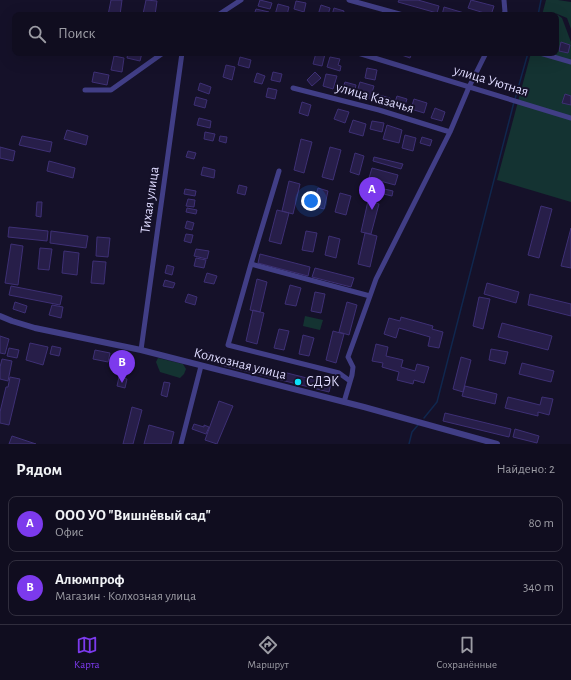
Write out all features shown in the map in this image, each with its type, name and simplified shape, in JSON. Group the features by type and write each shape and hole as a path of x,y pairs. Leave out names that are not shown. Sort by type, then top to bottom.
{"street":[{"path":"223,12 241,0"},
{"path":"349,0 392,12"},
{"path":"504,0 505,12"},
{"path":"85,90 111,90 159,56"},
{"name":"Тихая улица","path":"141,350 182,56"},
{"name":"улица Уютная","path":"368,56 571,118"},
{"path":"344,402 353,368 348,357 376,280 450,132 469,87 484,56"},
{"path":"550,56 571,62"},
{"name":"улица Казачья","path":"293,88 379,110 450,132"},
{"path":"279,171 228,345 339,373 350,381"},
{"path":"251,264 370,296"},
{"name":"Колхозная улица","path":"0,316 35,328 141,350 344,402 497,444"},
{"path":"181,444 201,366"}],"green space":[{"path":"546,0 571,2 571,29 567,18 559,15 559,12 543,12"},
{"path":"559,16 562,18 571,42 571,202 497,180 530,56 559,56"},
{"path":"305,316 323,320 320,330 303,326"},
{"path":"158,358 183,364 186,369 184,374 180,378 160,372 156,362"}],"building":[{"path":"111,0 122,0 120,12 109,12"},
{"path":"146,0 157,1 155,12 143,12"},
{"path":"260,0 272,3 270,9 258,6"},
{"path":"399,0 418,0 439,6 437,12 433,12 398,2"},
{"path":"471,0 494,6 492,12 481,12 468,8"},
{"path":"296,1 306,3 304,12 294,9"},
{"path":"278,4 289,7 288,12 276,12"},
{"path":"321,5 330,8 329,12 319,12"},
{"path":"444,7 461,12 443,12"},
{"path":"334,8 344,11 344,12 333,12"},
{"path":"256,9 269,12 255,12"},
{"path":"561,42 570,45 568,53 559,51"},
{"path":"114,56 124,58 122,72 111,70"},
{"path":"127,56 141,56 140,61 127,58"},
{"path":"315,56 324,56 322,66 313,64"},
{"path":"240,57 251,60 249,68 238,65"},
{"path":"330,57 340,59 338,65 341,66 340,71 327,67"},
{"path":"226,65 235,67 232,80 223,77"},
{"path":"367,68 377,70 375,80 365,78"},
{"path":"94,72 109,75 107,85 92,82"},
{"path":"273,72 282,74 280,82 271,80"},
{"path":"315,72 321,78 312,86 307,80"},
{"path":"257,73 265,76 262,84 254,82"},
{"path":"326,74 337,76 333,89 323,86"},
{"path":"345,82 356,85 354,94 342,91"},
{"path":"360,82 374,86 370,99 356,95"},
{"path":"200,83 211,87 209,94 198,90"},
{"path":"268,88 277,90 275,99 266,97"},
{"path":"565,94 571,96 571,105 562,103"},
{"path":"379,95 390,98 388,107 377,104"},
{"path":"397,96 407,99 404,108 394,105"},
{"path":"196,97 207,100 205,108 194,105"},
{"path":"414,99 427,103 424,113 411,109"},
{"path":"302,102 311,105 308,116 299,113"},
{"path":"435,108 445,112 442,121 431,118"},
{"path":"338,109 349,112 345,123 334,119"},
{"path":"199,118 211,121 210,128 197,125"},
{"path":"353,120 366,124 363,136 349,132"},
{"path":"372,121 384,123 382,132 370,129"},
{"path":"387,125 402,130 399,143 383,139"},
{"path":"67,130 88,136 86,145 64,139"},
{"path":"205,132 215,134 213,141 204,139"},
{"path":"405,135 416,138 413,151 402,148"},
{"path":"22,136 52,142 50,152 19,145"},
{"path":"220,136 227,137 226,143 219,141"},
{"path":"422,137 432,140 430,146 420,143"},
{"path":"301,139 312,142 304,173 294,170"},
{"path":"0,147 15,151 13,161 0,158"},
{"path":"330,147 341,150 333,180 322,177"},
{"path":"188,151 196,153 194,159 186,157"},
{"path":"355,153 364,156 359,175 350,172"},
{"path":"374,157 403,164 401,169 373,161"},
{"path":"49,161 75,168 73,178 47,171"},
{"path":"203,167 215,170 214,178 201,175"},
{"path":"372,168 398,175 395,185 369,178"},
{"path":"289,181 300,184 293,214 282,211"},
{"path":"239,185 247,187 245,195 237,193"},
{"path":"367,185 393,191 392,196 366,190"},
{"path":"318,188 328,191 324,209 313,206"},
{"path":"185,189 196,191 195,196 184,194"},
{"path":"340,193 351,196 346,215 335,212"},
{"path":"188,199 195,200 194,207 186,206"},
{"path":"368,201 379,204 371,234 361,232"},
{"path":"37,202 42,202 41,217 36,216"},
{"path":"541,206 552,209 539,258 528,255"},
{"path":"187,208 197,210 196,214 186,212"},
{"path":"277,210 289,213 281,244 269,241"},
{"path":"187,221 194,223 192,230 185,228"},
{"path":"9,227 48,231 47,241 8,237"},
{"path":"571,228 571,268 561,266"},
{"path":"51,231 88,236 86,248 50,243"},
{"path":"306,231 317,233 313,252 302,250"},
{"path":"365,233 377,236 370,267 358,264"},
{"path":"186,234 193,235 191,243 184,241"},
{"path":"329,236 340,239 336,258 325,255"},
{"path":"97,237 110,238 108,257 96,256"},
{"path":"11,244 23,246 18,285 5,283"},
{"path":"40,248 52,249 49,270 38,269"},
{"path":"196,249 209,251 207,259 194,256"},
{"path":"64,251 79,253 77,275 62,273"},
{"path":"260,254 310,267 308,276 258,263"},
{"path":"196,258 206,260 204,268 194,266"},
{"path":"93,261 106,262 104,284 91,283"},
{"path":"167,265 174,267 172,275 165,273"},
{"path":"315,268 354,278 351,287 312,277"},
{"path":"207,273 217,276 214,284 204,282"},
{"path":"257,279 267,282 260,312 250,310"},
{"path":"165,280 175,283 173,288 163,286"},
{"path":"487,283 519,292 516,303 484,294"},
{"path":"290,285 301,288 296,306 285,304"},
{"path":"11,286 62,296 60,305 9,295"},
{"path":"315,292 325,294 321,313 311,311"},
{"path":"188,294 197,297 195,305 185,302"},
{"path":"530,294 571,304 571,316 528,305"},
{"path":"479,297 490,299 483,329 473,326"},
{"path":"15,302 27,306 25,313 13,309"},
{"path":"347,302 357,305 349,335 339,332"},
{"path":"52,305 63,307 61,318 49,315"},
{"path":"253,310 264,313 257,344 246,341"},
{"path":"401,317 433,326 432,329 443,332 439,348 428,346 430,337 399,328 396,338 384,334 389,318 400,321"},
{"path":"502,323 552,336 548,350 498,337"},
{"path":"279,329 289,331 284,350 274,348"},
{"path":"333,331 344,334 336,363 326,360"},
{"path":"303,335 314,338 309,356 299,354"},
{"path":"0,336 9,339 5,354 0,353"},
{"path":"30,343 48,347 43,365 26,360"},
{"path":"376,344 388,347 386,356 403,360 401,367 415,371 417,364 429,367 424,383 414,380 413,384 397,380 399,372 382,367 383,363 372,361"},
{"path":"52,346 61,348 59,356 50,354"},
{"path":"9,348 19,350 17,358 7,356"},
{"path":"491,349 508,352 505,364 489,360"},
{"path":"95,350 110,353 108,362 93,359"},
{"path":"207,352 220,356 218,363 204,359"},
{"path":"223,357 331,384 329,392 221,365"},
{"path":"461,357 471,360 463,392 453,389"},
{"path":"2,359 12,361 8,381 0,379"},
{"path":"522,363 554,371 551,382 519,374"},
{"path":"10,377 20,379 9,425 0,423 0,412"},
{"path":"119,377 127,379 125,388 117,386"},
{"path":"164,382 170,383 167,397 161,395"},
{"path":"465,386 497,394 495,404 462,396"},
{"path":"508,397 540,405 542,397 553,399 549,415 538,412 538,416 505,408"},
{"path":"219,401 233,406 217,444 205,440"},
{"path":"132,407 142,410 133,444 123,444"},
{"path":"445,413 511,429 509,437 443,421"},
{"path":"194,424 209,427 206,434 192,429"},
{"path":"149,425 174,432 171,444 144,444"},
{"path":"515,429 539,436 537,443 513,437"},
{"path":"12,436 36,444 9,444"}],"waterway":[{"path":"539,12 541,0"},
{"path":"515,99 527,56"},
{"path":"424,418 437,402 514,102"},
{"path":"409,444 412,432 418,425"}],"place":[{"name":"ООО УО \"Вишнёвый сад\"","path":"372,210"},
{"name":"СДЭК","path":"298,382"},
{"name":"Алюмпроф","path":"122,383"}]}
